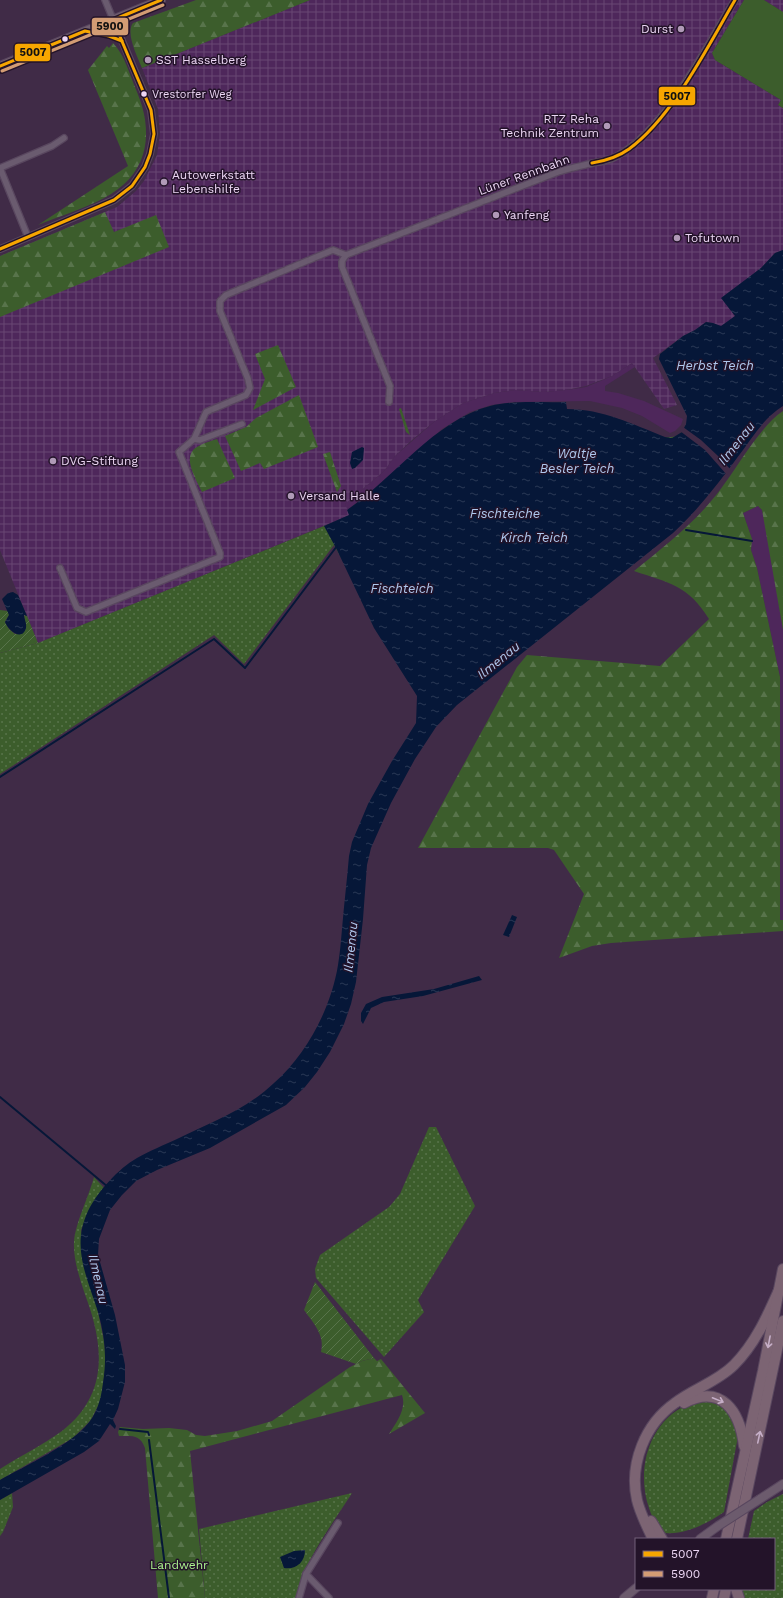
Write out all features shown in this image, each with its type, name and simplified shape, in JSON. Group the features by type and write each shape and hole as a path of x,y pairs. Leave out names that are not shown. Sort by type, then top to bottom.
{"highway":[{"path":"726,1538 783,1269"},
{"path":"653,1538 640,1510 635,1488 639,1451 646,1437 662,1414 674,1403 733,1367 757,1335 779,1290"},
{"path":"737,1538 783,1321"},
{"path":"661,1538 652,1524 645,1508 641,1488 641,1469 644,1452 650,1439 665,1417 677,1406 692,1399 706,1397 717,1399 730,1407 735,1414 742,1431 745,1452"}],"main road":[{"path":"0,66 161,0"},
{"path":"701,1538 783,1484"},
{"path":"624,1598 635,1589"}],"street":[{"path":"0,249 114,200 132,186 148,161 154,134 151,110 105,0"},
{"name":"Lüner Rennbahn","path":"346,255 558,172 610,159 624,151 637,142 660,119 735,0"},
{"path":"28,237 0,168 52,146 64,138"},
{"path":"60,568 77,608 86,612 220,557 220,552 179,452 194,439 206,412 246,395 250,388 248,379 220,311 220,301 222,297 332,250 346,255 342,260 342,267 390,386 389,402"},
{"path":"194,439 200,440 242,424"},
{"path":"299,1598 306,1574 338,1523"},
{"path":"306,1574 329,1598"}],"shaded area":[{"path":"310,0 744,0 712,53 715,60 781,100 778,105 783,108 783,250 775,253 761,268 722,298 735,316 721,327 713,323 706,322 683,336 653,358 677,405 664,409 632,363 612,376 586,386 544,392 515,390 494,393 463,403 435,421 412,440 395,456 384,471 345,504 350,515 38,643 0,550 0,256 117,207 136,191 144,181 157,155 160,134 158,109 142,68"},
{"path":"764,0 783,0 783,12"},
{"path":"632,363 635,367 605,386 605,391 618,393 644,401 683,419 681,425 675,431 670,433 642,416 622,408 590,401 513,402 491,405 470,412 442,429 372,491 347,510 345,504 384,471 395,456 435,421 463,403 494,393 515,390 544,392 586,387 612,376"},
{"path":"758,506 762,510 767,530 783,630 783,920 780,921 780,677 757,568 751,550 752,539 743,513"}],"green space":[{"path":"196,0 310,0 142,68 131,39 130,33 133,23"},
{"path":"744,0 764,0 783,12 783,108 778,105 781,100 715,60 712,53"},
{"path":"113,43 121,53 142,106 146,135 145,148 141,161 134,173 124,184 111,194 85,207 38,225 128,166 88,70 107,46 109,48"},
{"path":"105,212 114,232 156,215 169,247 0,317 0,256"},
{"path":"722,327 783,343 418,696 334,545 244,664 214,635 0,774 0,653 38,643 324,526 664,437 676,436 685,428"},
{"path":"278,345 296,387 253,410 265,379 255,354"},
{"path":"299,395 318,447 264,469 260,463 241,471 225,436 246,427 256,418"},
{"path":"401,408 410,435 406,432 399,409"},
{"path":"783,411 783,630 762,510 758,506 743,513 752,539 751,550 757,568 780,677 780,920 783,920 783,931 611,943 592,946 559,958 584,894 554,850 548,848 418,848 517,667 527,655 660,666 709,619 693,599 685,592 668,582 634,571 680,533 701,513 720,490 766,426"},
{"path":"217,439 235,478 202,492 191,468 190,456 192,451 197,447"},
{"path":"330,452 341,486 337,492 323,454"},
{"path":"0,610 8,611 9,615 5,622 9,629 15,634 23,632 26,628 24,615 27,616 38,643 0,653"},
{"path":"429,1127 436,1127 475,1206 418,1300 424,1312 384,1357 316,1278 315,1269 320,1255 389,1207 400,1194"},
{"path":"94,1177 104,1188 89,1211 81,1230 104,1341 106,1362 101,1400 91,1420 73,1438 0,1480 0,1469 47,1441 76,1419 86,1405 93,1391 99,1361 98,1346 91,1312 75,1260 74,1242 79,1219"},
{"path":"315,1282 374,1358 356,1364 321,1352 322,1346 318,1330 304,1310"},
{"name":"Landwehr","path":"374,1358 377,1361 381,1359 425,1413 389,1434 398,1421 402,1411 402,1395 190,1451 205,1598 158,1598 145,1448 141,1440 138,1438 132,1436 119,1436 118,1432 120,1427 143,1429 169,1428 187,1430 196,1435 205,1436 237,1431 272,1421 350,1367 362,1361"},
{"path":"708,1401 721,1406 730,1414 738,1436 724,1512 705,1524 689,1530 666,1533 657,1526 653,1519 645,1494 645,1464 648,1449 654,1435 663,1423 674,1413 689,1404"},
{"path":"12,1493 13,1507 0,1536 0,1500"},
{"path":"352,1493 311,1559 299,1586 297,1598 205,1598 199,1529"},
{"path":"783,1494 783,1598 744,1598 741,1590 775,1590 775,1538 748,1538 754,1511"}],"water":[{"name":"Fischteiche","path":"783,250 783,406 763,423 707,497 673,533 457,705 436,727 415,759 391,803 371,848 367,865 356,982 351,1004 344,1024 330,1052 305,1087 286,1105 210,1148 157,1170 136,1181 110,1210 99,1239 98,1255 115,1315 125,1365 125,1382 118,1409 113,1420 116,1426 115,1429 110,1424 99,1441 84,1452 0,1500 0,1480 45,1456 67,1442 85,1427 93,1417 100,1401 105,1365 104,1338 98,1312 82,1262 81,1250 83,1224 92,1203 116,1174 137,1158 228,1115 252,1100 274,1083 297,1058 307,1044 316,1029 330,998 339,960 349,856 352,842 368,804 392,761 416,723 417,696 374,628 324,526 349,515 347,510 433,437 470,413 490,406 518,402 566,402 567,409 605,414 665,437 672,438 682,432 686,424 687,416 659,359 660,354 683,336 706,322 721,326 735,316 721,298 761,268 775,253"},
{"path":"362,447 364,448 363,460 352,469 350,463 352,452"},
{"path":"13,592 18,595 27,616 24,615 26,628 21,634 12,631 5,622 9,615 2,599 8,593"},
{"path":"512,915 517,917 509,937 503,935"},
{"path":"479,976 482,980 423,996 384,1002 371,1008 363,1024 361,1021 361,1013 366,1004 382,997 434,989"},
{"path":"305,1550 302,1561 299,1564 292,1568 284,1568 280,1557 294,1551"}],"pier":[{"path":"683,427 701,440 731,470 727,475 705,450 680,431"}],"waterway":[{"path":"686,530 752,541"},
{"path":"0,777 214,639 245,668 337,546"},
{"path":"0,1097 108,1187"},
{"path":"120,1429 148,1432 149,1435"},
{"path":"149,1440 169,1598"}],"transit line":[{"name":"5007","path":"113,20 161,0"},
{"name":"5007","path":"592,163 602,161 625,152 645,136 660,119 688,80 735,0"},
{"name":"5900","path":"2,71 163,5"},
{"name":"5007","path":"0,249 114,200 132,186 145,167 150,154 154,134 151,110 113,20"},
{"name":"5007","path":"0,66 85,31 109,36 122,41"}],"place":[{"name":"Durst","path":"681,29"},
{"name":"SST Hasselberg","path":"148,60"},
{"name":"Vrestorfer Weg","path":"144,94"},
{"name":"RTZ Reha Technik Zentrum","path":"607,126"},
{"name":"Autowerkstatt Lebenshilfe","path":"164,182"},
{"name":"Yanfeng","path":"496,215"},
{"name":"Tofutown","path":"677,238"},
{"name":"DVG-Stiftung","path":"53,461"},
{"name":"Versand Halle","path":"291,496"}],"water label":[{"name":"Herbst Teich","path":"715,365"},
{"name":"Ilmenau","path":"736,443"},
{"name":"Waltje Besler Teich","path":"577,460"},
{"name":"Kirch Teich","path":"534,537"},
{"name":"Fischteich","path":"402,588"},
{"name":"Ilmenau","path":"498,660"},
{"name":"Ilmenau","path":"350,947"},
{"name":"Ilmenau","path":"99,1279"}]}
